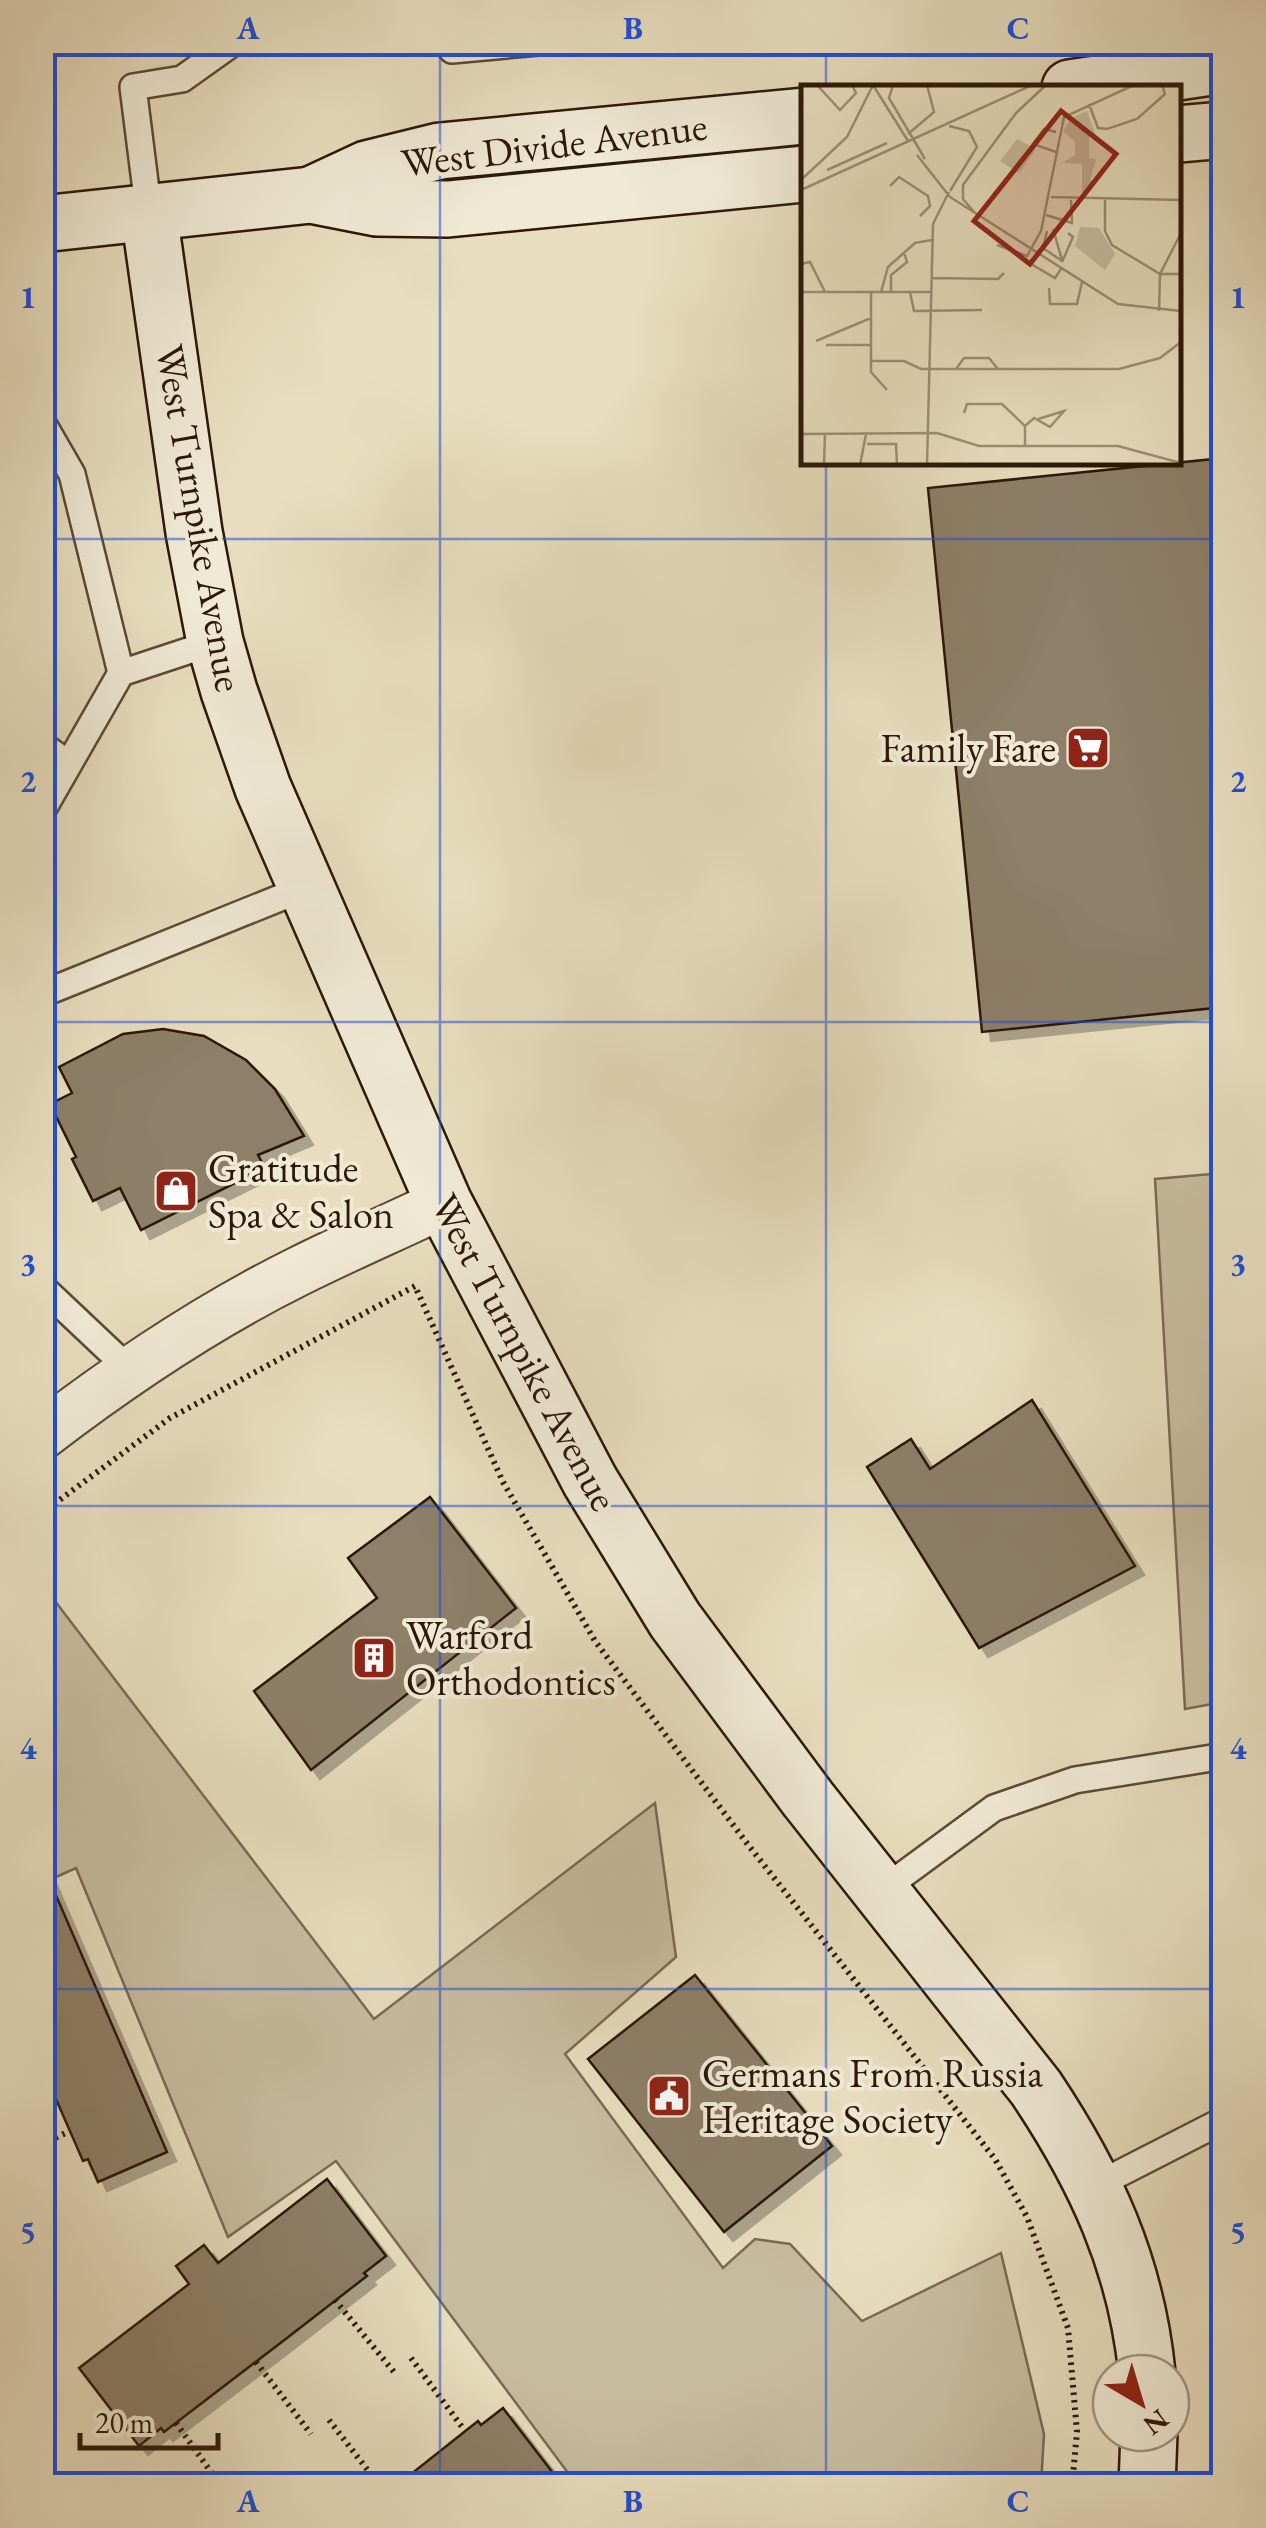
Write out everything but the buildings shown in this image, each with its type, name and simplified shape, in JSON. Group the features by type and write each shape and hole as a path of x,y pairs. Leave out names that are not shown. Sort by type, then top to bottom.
{"street":[{"path":"1090,85 1224,65"},
{"name":"West Divide Avenue","path":"312,195 366,168 440,151 801,116"},
{"path":"1181,134 1224,130"},
{"name":"West Divide Avenue","path":"42,224 312,195 377,208 448,209 801,174"},
{"name":"West Turnpike Avenue","path":"149,214 194,532 215,642 263,788 444,1203 590,1480 675,1620 753,1727 1036,2088 1095,2186 1129,2277 1142,2353"},
{"path":"42,1434 191,1332 297,1272 444,1203"},
{"path":"1147,2486 1149,2453"}],"lane":[{"path":"149,214 133,86 182,79 234,42"},
{"path":"446,42 452,50 538,42"},
{"path":"42,422 72,474 121,672"},
{"path":"42,811 121,672 215,642"},
{"path":"42,746 67,763"},
{"path":"42,994 306,887"},
{"path":"42,1288 131,1370"},
{"path":"881,1891 994,1808 1076,1780 1224,1756"},
{"path":"1095,2186 1224,2120"}],"path":[{"path":"42,1513 170,1418 415,1286 503,1482 595,1641 748,1846 995,2159 1011,2187 1027,2217 1068,2328 1077,2432 1072,2486"},
{"path":"42,2144 70,2131"},
{"path":"336,2300 394,2372"},
{"path":"411,2358 465,2432"},
{"path":"256,2362 311,2434"},
{"path":"329,2420 380,2486"},
{"path":"176,2422 221,2486"}],"shaded area":[{"path":"1223,1173 1223,1702 1185,1709 1155,1179"},
{"path":"42,1584 374,2019 655,1803 676,1957 565,2054 723,2268 755,2239 790,2244 862,2321 1001,2253 1044,2434 1041,2485 577,2485 336,2161 228,2237 76,1868 43,1883"}],"place":[{"name":"Family Fare","path":"1088,748"},
{"name":"Gratitude Spa & Salon","path":"176,1191"},
{"name":"Warford Orthodontics","path":"374,1658"},
{"name":"Germans From Russia Heritage Society","path":"669,2096"}]}
